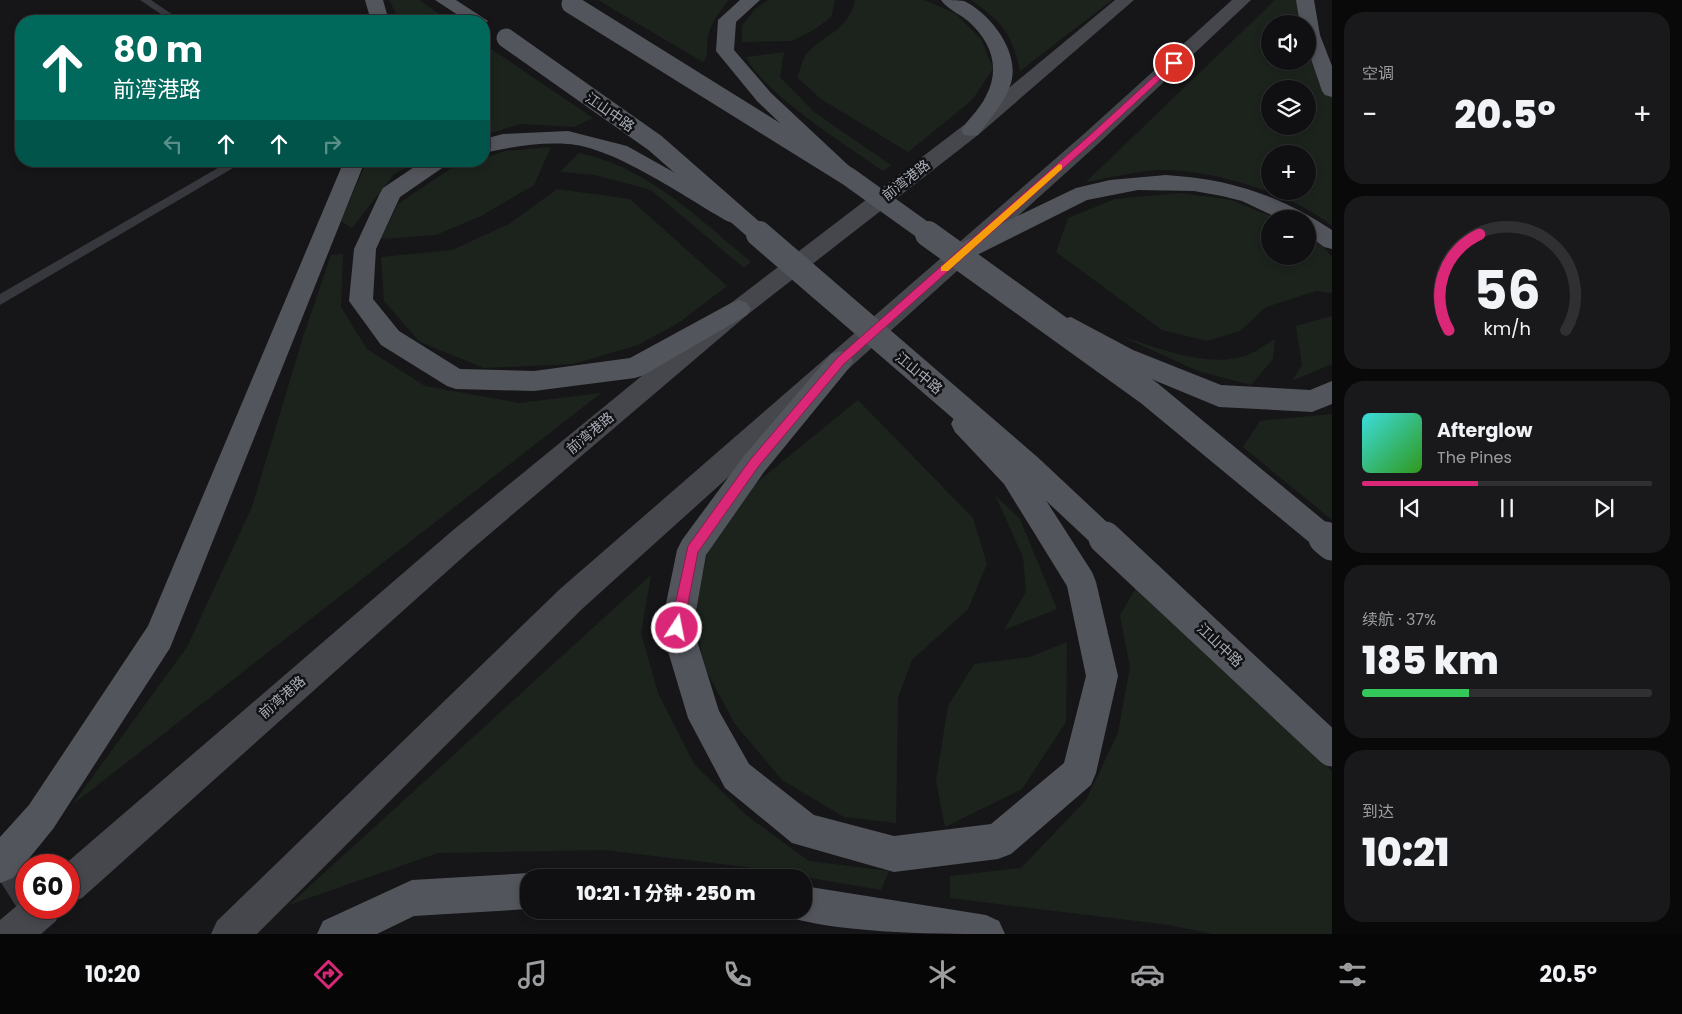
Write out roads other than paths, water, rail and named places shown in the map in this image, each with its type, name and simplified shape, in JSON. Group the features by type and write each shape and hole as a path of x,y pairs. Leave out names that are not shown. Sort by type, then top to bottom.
{"main road":[{"path":"374,0 378,15"},
{"path":"444,0 469,15"},
{"path":"751,0 727,20 725,51 764,97 849,178"},
{"path":"950,0 970,11 994,37 1004,68 997,95 971,130"},
{"name":"前湾港路","path":"80,875 462,540 739,309 971,130 1125,0"},
{"path":"230,934 571,599 1092,138 1242,0"},
{"path":"1305,0 1311,35 1332,91"},
{"path":"568,2 849,178 1149,393 1332,544"},
{"name":"江山中路","path":"490,28 655,143 895,353 1028,466 1332,750"},
{"path":"490,144 503,141 568,137 620,150 743,220"},
{"path":"0,864 42,817 159,637 353,167"},
{"path":"429,167 390,193 365,249 361,301 390,338 456,378 534,381 635,368 739,309"},
{"path":"965,251 1083,193 1125,185 1179,182 1234,191 1283,210"},
{"path":"1316,230 1332,241"},
{"path":"991,280 1124,357 1219,396 1312,401 1332,392"},
{"path":"840,361 754,464 692,550 677,628 705,718 737,776 805,830 894,854 998,841 1079,773 1102,676 1081,582 1014,475 895,353"},
{"path":"336,934 412,898 520,892"},
{"path":"812,906 986,934"}],"lane":[{"path":"145,0 168,15"},
{"path":"0,300 229,167"},
{"path":"0,864 15,890"}]}
